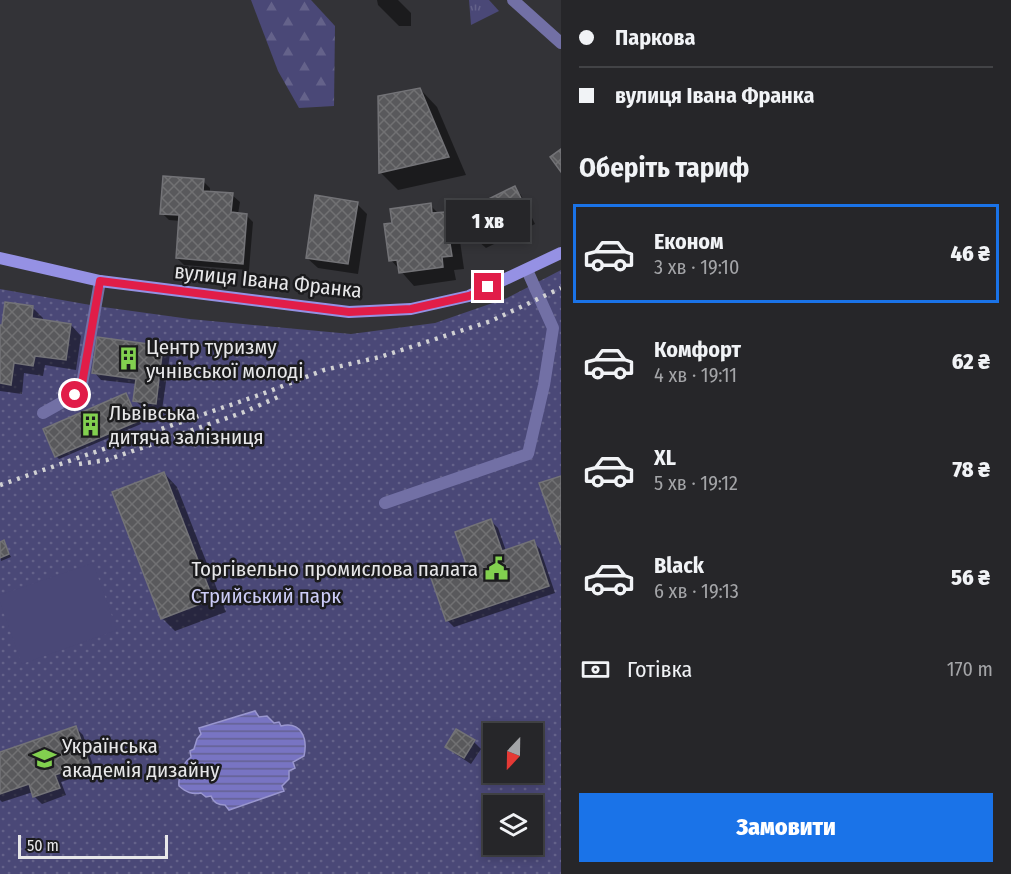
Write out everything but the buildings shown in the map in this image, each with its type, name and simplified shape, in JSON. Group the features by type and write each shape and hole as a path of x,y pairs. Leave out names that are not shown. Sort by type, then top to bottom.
{"main road":[{"name":"вулиця Івана Франка","path":"0,258 100,281 349,312 411,309 469,296 561,253"}],"lane":[{"path":"513,0 560,44"},
{"path":"385,503 528,454 544,385 553,327 527,270"},
{"path":"43,413 75,395 82,384 100,281"}],"green space":[{"path":"251,0 311,0 335,26 334,106 299,108 278,71"},
{"path":"469,0 489,0 499,11 471,25"},
{"name":"Стрийський парк","path":"561,270 561,874 0,874 0,289 96,306 190,319 351,334 435,323 507,298"},
{"path":"93,563 117,630 22,664 0,602 0,595"}],"shaded area":[{"path":"255,711 259,717 267,716 274,723 279,722 281,726 294,726 302,732 304,737 304,756 293,762 295,768 289,771 289,779 282,786 284,791 229,810 225,805 215,802 211,796 195,794 179,786 181,770 191,757 190,751 194,749 201,734 199,728"}],"railway":[{"path":"0,485 262,394 324,370 380,357 491,321 561,288"},
{"path":"79,464 107,460 244,412 278,397"}],"place":[{"name":"Центр туризму учнівської молоді","path":"128,359"},
{"name":"Львівська дитяча залізниця","path":"91,425"},
{"name":"Торгівельно промислова палата","path":"496,569"},
{"name":"Українська академія дизайну","path":"44,758"}],"route":[{"path":"75,395 82,384 100,281 349,312 411,309 469,296 488,287"}]}
